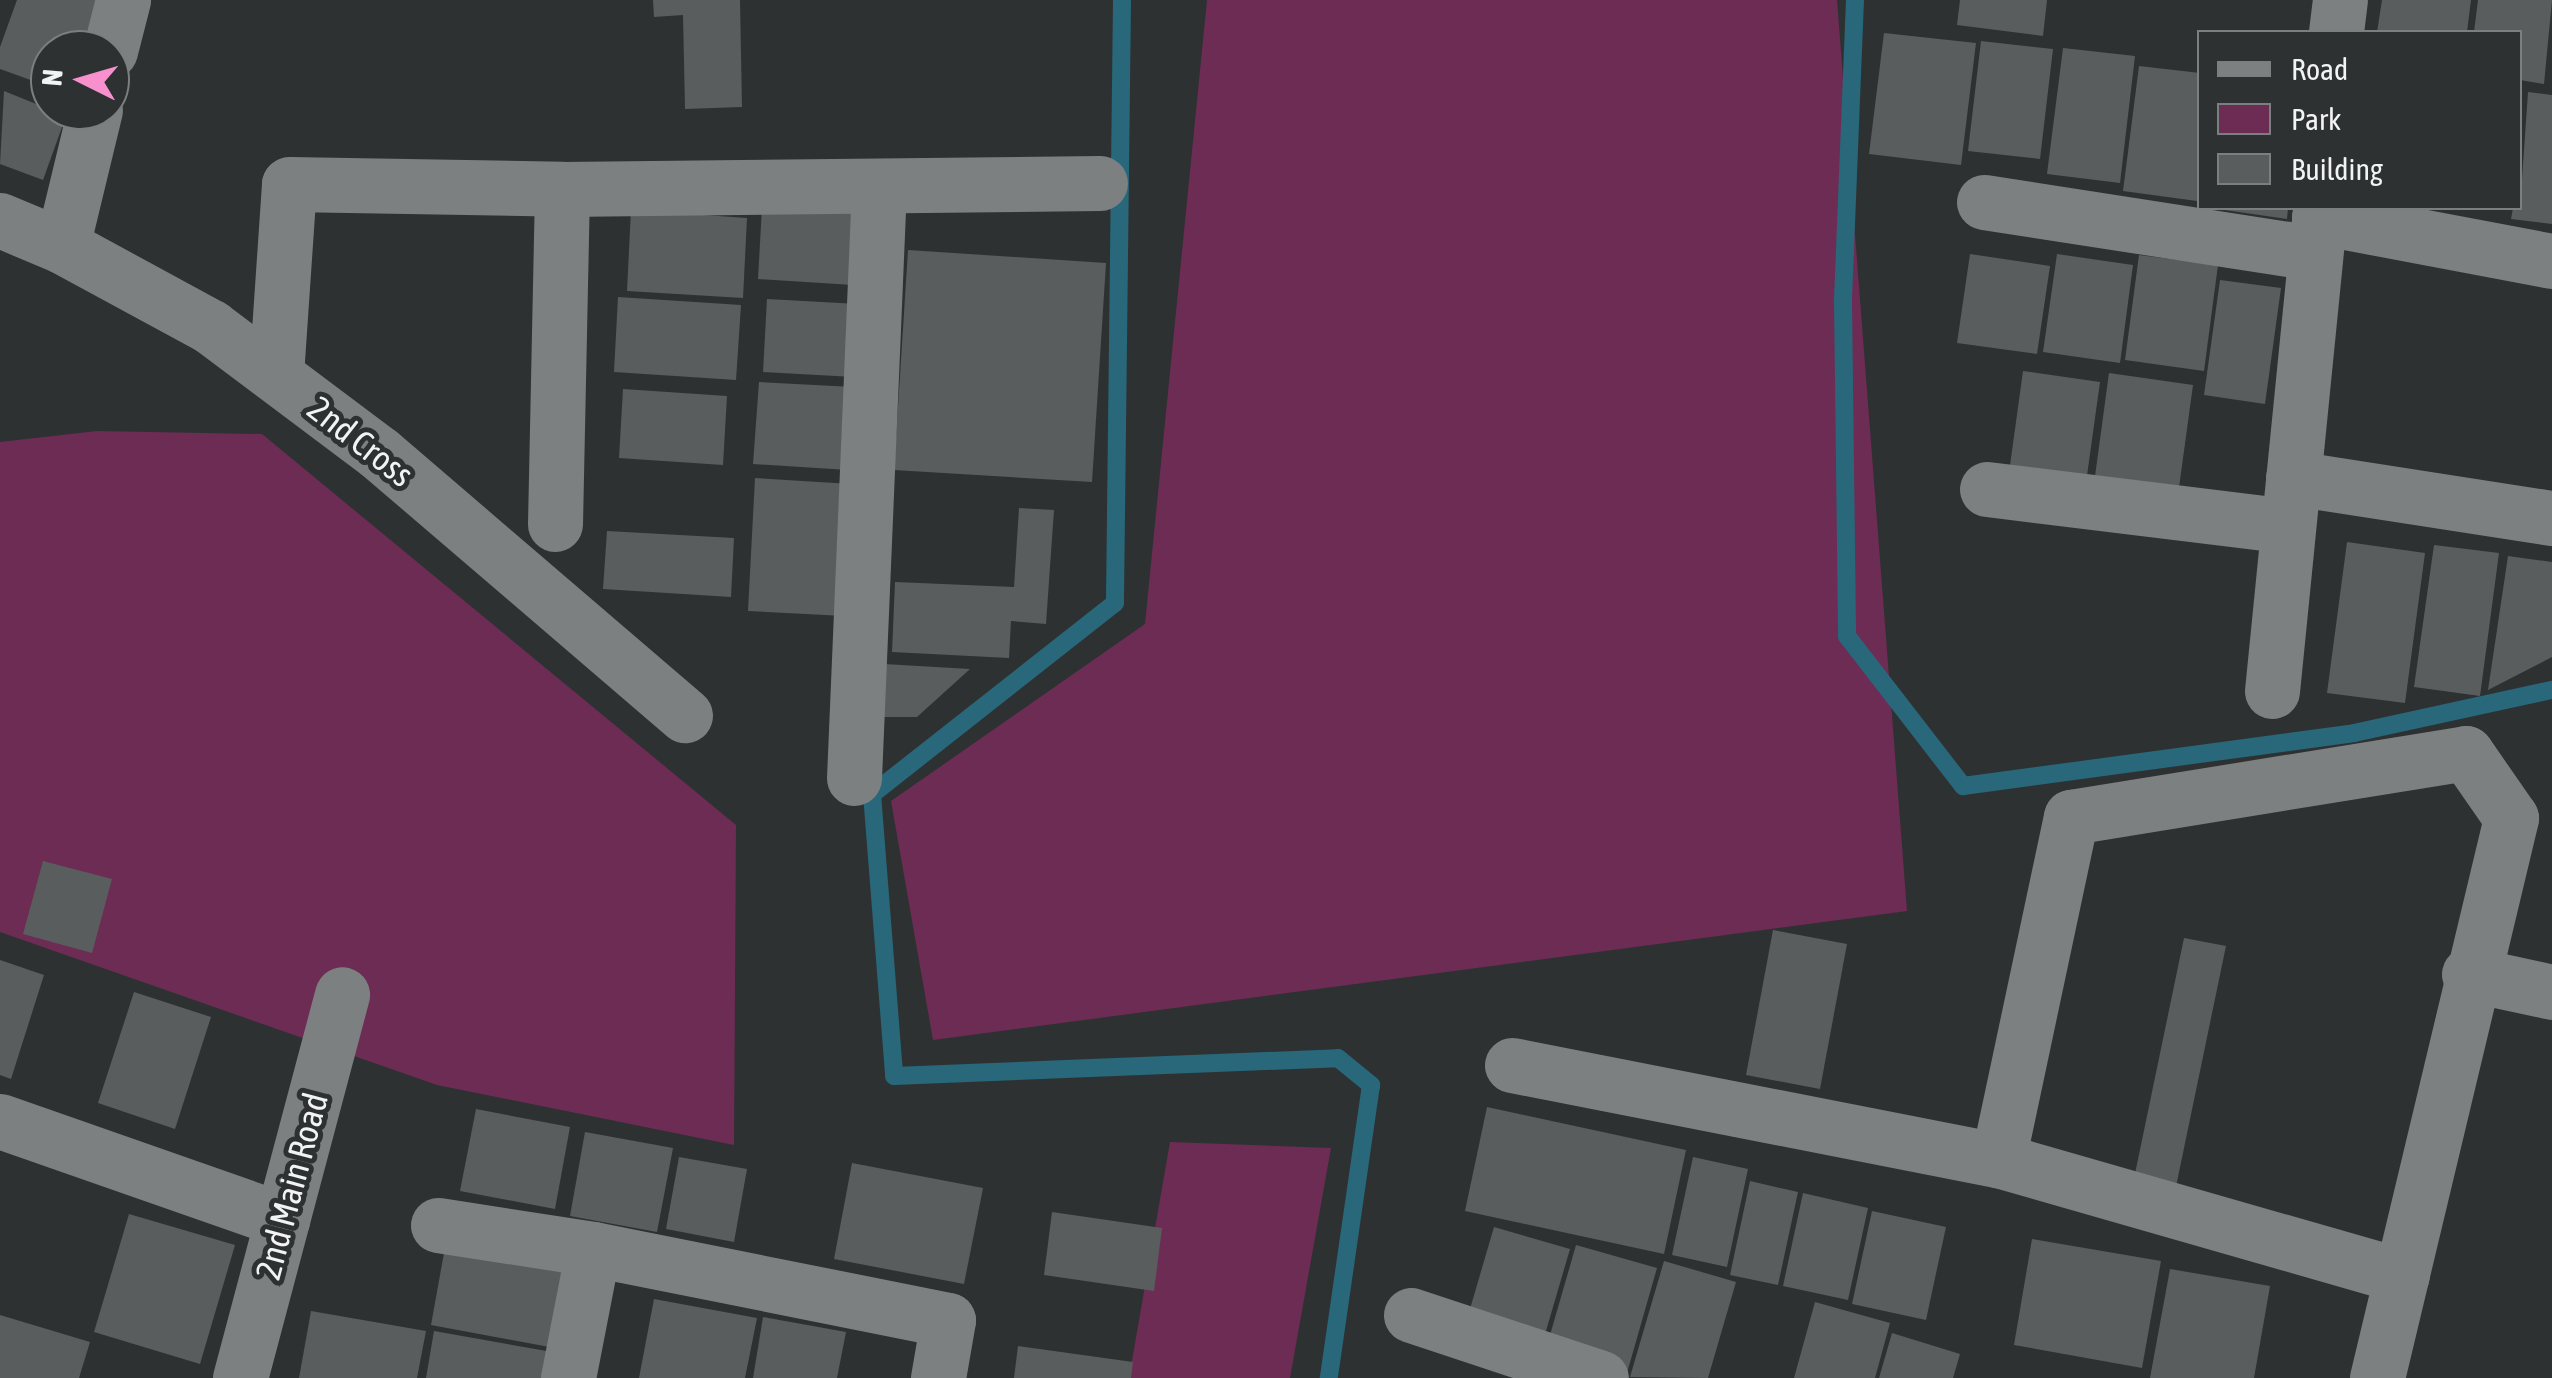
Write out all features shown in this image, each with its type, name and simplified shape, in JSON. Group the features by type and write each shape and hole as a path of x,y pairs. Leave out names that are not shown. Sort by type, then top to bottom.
{"street":[{"path":"115,30 122,0"},
{"path":"2336,30 2340,0"},
{"path":"62,246 90,130"},
{"path":"276,375 289,184 562,189 1100,183"},
{"path":"854,778 879,187"},
{"path":"555,524 562,189"},
{"path":"1984,202 2318,226 2552,260"},
{"name":"2nd Cross","path":"0,220 62,246 211,327 380,453 685,715"},
{"path":"2272,691 2318,226"},
{"path":"1987,489 2552,518"},
{"path":"1998,1160 2071,817 2466,753 2532,811 2469,974 2377,1378"},
{"path":"2469,974 2552,992"},
{"name":"2nd Main Road","path":"240,1378 342,994"},
{"path":"1512,1066 1998,1160 2402,1276"},
{"path":"0,1120 282,1220"},
{"path":"438,1225 593,1248 948,1320 938,1378"},
{"path":"568,1378 593,1248"},
{"path":"1412,1315 1601,1378"}],"green space":[{"path":"1207,0 1837,0 1907,911 933,1040 891,801 1145,624"},
{"path":"97,431 262,434 736,825 734,1145 437,1085 0,932 0,442"},
{"path":"1170,1142 1331,1148 1290,1378 1129,1378"}],"building":[{"path":"17,0 101,0 90,30 30,30 30,80 0,69 0,47"},
{"path":"653,0 740,0 742,107 685,109 683,15 654,17"},
{"path":"1960,0 2047,0 2043,36 1957,25"},
{"path":"2382,0 2471,0 2467,30 2377,30"},
{"path":"2478,0 2552,0 2544,84 2522,80 2522,30 2474,30"},
{"path":"1884,33 1976,43 1961,165 1869,154"},
{"path":"1981,41 2053,49 2040,159 1968,151"},
{"path":"2063,48 2135,56 2120,183 2047,174"},
{"path":"2139,66 2197,73 2197,201 2123,191"},
{"path":"4,91 30,101 30,130 61,130 43,180 0,164"},
{"path":"2528,92 2552,95 2552,224 2511,219 2513,210 2522,210"},
{"path":"762,207 857,212 853,285 758,279"},
{"path":"631,210 747,218 743,298 627,291"},
{"path":"2225,210 2288,210 2287,219"},
{"path":"908,250 1106,263 1092,482 894,470"},
{"path":"1970,254 2050,266 2037,354 1957,343"},
{"path":"2057,254 2133,265 2120,363 2043,352"},
{"path":"2139,255 2218,265 2204,371 2125,360"},
{"path":"2220,280 2281,288 2265,404 2204,395"},
{"path":"618,297 741,305 736,380 614,372"},
{"path":"767,299 858,304 854,377 763,372"},
{"path":"2023,371 2100,382 2085,490 2008,480"},
{"path":"2109,373 2193,385 2177,502 2093,491"},
{"path":"759,382 853,387 848,470 753,464"},
{"path":"623,389 727,396 723,465 619,458"},
{"path":"755,478 851,484 844,616 748,611"},
{"path":"1019,508 1054,510 1046,624 1011,621 1009,658 892,652 895,582 1014,587"},
{"path":"607,531 734,538 731,597 603,589"},
{"path":"2347,542 2425,553 2405,703 2327,693"},
{"path":"2434,545 2499,553 2480,696 2414,687"},
{"path":"2508,556 2552,562 2552,657 2488,690"},
{"path":"884,664 970,669 917,717 880,717"},
{"path":"43,861 112,879 92,953 23,934"},
{"path":"1773,930 1847,944 1820,1089 1746,1075"},
{"path":"2184,938 2226,946 2173,1201 2131,1193"},
{"path":"0,960 44,975 11,1079 0,1075"},
{"path":"134,992 211,1017 175,1129 98,1103"},
{"path":"1487,1107 1686,1150 1664,1254 1465,1211"},
{"path":"476,1109 570,1127 555,1209 460,1191"},
{"path":"585,1132 673,1148 657,1232 570,1216"},
{"path":"679,1157 747,1169 734,1242 666,1229"},
{"path":"1693,1157 1748,1169 1727,1267 1672,1255"},
{"path":"852,1163 983,1188 964,1284 834,1259"},
{"path":"1750,1181 1798,1192 1778,1285 1730,1275"},
{"path":"1803,1193 1868,1208 1848,1300 1783,1286"},
{"path":"1872,1211 1946,1227 1926,1320 1852,1304"},
{"path":"1052,1212 1162,1228 1154,1291 1044,1275"},
{"path":"129,1214 235,1245 200,1364 94,1332"},
{"path":"1494,1227 1570,1249 1541,1348 1465,1326"},
{"path":"2032,1239 2161,1261 2142,1368 2014,1345"},
{"path":"446,1242 575,1265 560,1349 431,1325"},
{"path":"1576,1245 1657,1268 1627,1373 1546,1349"},
{"path":"1664,1261 1736,1282 1708,1378 1630,1377"},
{"path":"2170,1269 2270,1286 2254,1378 2150,1378"},
{"path":"654,1299 757,1318 745,1378 639,1378"},
{"path":"1815,1302 1890,1323 1875,1378 1794,1378"},
{"path":"311,1311 426,1331 417,1378 299,1378"},
{"path":"0,1315 90,1342 79,1378 0,1378"},
{"path":"763,1317 846,1332 837,1378 753,1378"},
{"path":"434,1331 558,1353 553,1378 426,1378"},
{"path":"1892,1333 1960,1354 1953,1378 1879,1378"},
{"path":"1018,1346 1133,1362 1131,1378 1014,1378"}],"waterway":[{"path":"1122,0 1115,603 872,794 894,1076 1338,1058 1371,1085 1329,1378"},
{"path":"1855,0 1843,301 1847,636 1963,786 2354,733 2552,690"}]}
